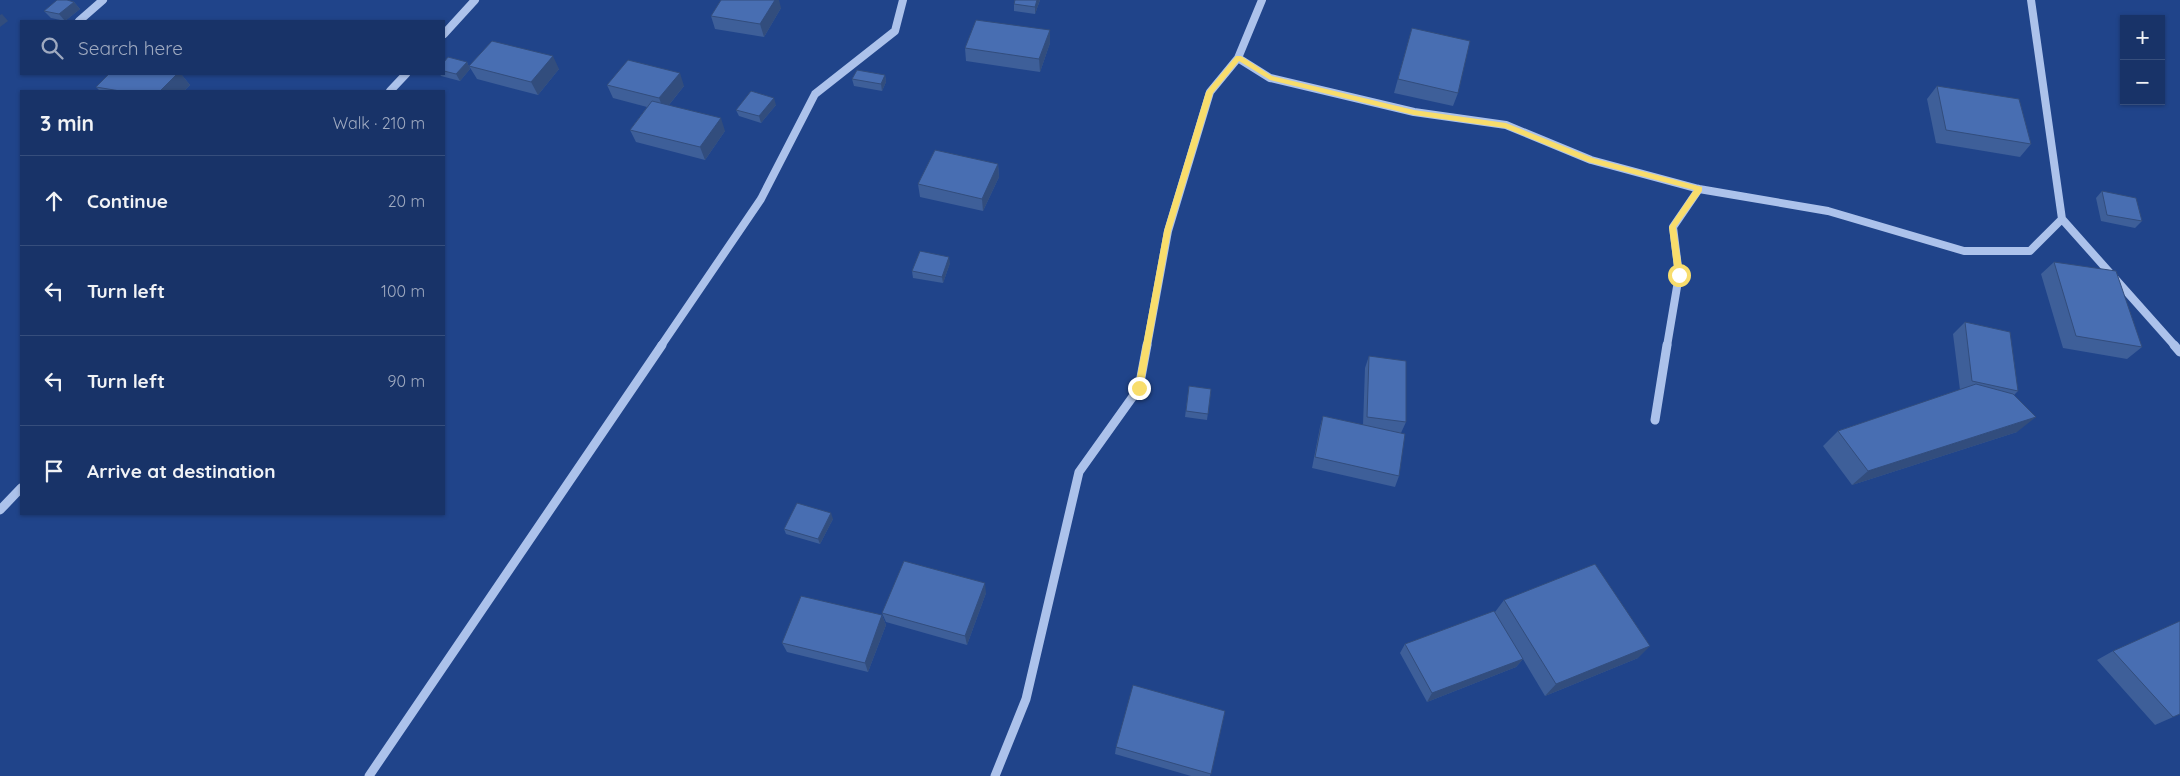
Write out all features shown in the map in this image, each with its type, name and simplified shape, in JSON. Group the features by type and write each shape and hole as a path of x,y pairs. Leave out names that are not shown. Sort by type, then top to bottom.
{"street":[{"path":"80,20 103,0"},
{"path":"445,33 475,0"},
{"path":"369,776 761,199 814,94 895,31 903,0"},
{"path":"995,776 1026,699 1079,472 1139,388 1170,222 1210,92 1238,58 1262,0"},
{"path":"2030,0 2062,219 2180,352"},
{"path":"1238,58 1270,78 1414,112 1506,125 1591,160 1699,189 1828,211 1964,251 2030,251 2062,219"},
{"path":"391,90 405,75"},
{"path":"1655,420 1679,275 1673,227 1699,189"},
{"path":"0,510 20,489"}],"building":[{"path":"57,0 74,2 59,14 44,11"},
{"path":"721,0 775,0 760,24 711,16"},
{"path":"1015,0 1037,0 1035,7 1014,4"},
{"path":"976,20 1050,30 1039,59 965,48"},
{"path":"1412,28 1470,41 1458,93 1398,79"},
{"path":"492,41 553,56 531,82 469,66"},
{"path":"448,57 467,62 456,74 445,71 445,61"},
{"path":"628,60 680,73 659,98 607,85"},
{"path":"857,70 885,75 881,84 852,79"},
{"path":"108,75 176,75 161,90 114,90 96,87"},
{"path":"1937,86 2019,99 2031,144 1946,130"},
{"path":"751,91 774,98 759,116 736,110"},
{"path":"652,101 721,118 700,147 630,130"},
{"path":"935,150 998,164 982,199 918,184"},
{"path":"2102,191 2136,198 2142,221 2107,215"},
{"path":"920,251 949,257 942,277 912,271"},
{"path":"2054,262 2116,271 2142,347 2076,336"},
{"path":"1965,322 2010,332 2018,391 1972,381"},
{"path":"1369,356 1406,361 1406,422 1367,417"},
{"path":"1976,384 2013,394 2036,417 1868,471 1838,431"},
{"path":"1189,386 1211,389 1208,414 1186,411"},
{"path":"1323,416 1405,434 1399,476 1315,457"},
{"path":"797,503 831,513 818,539 784,529"},
{"path":"904,561 985,583 965,636 882,613"},
{"path":"1595,564 1650,646 1556,684 1504,600"},
{"path":"801,596 882,615 865,663 782,643"},
{"path":"1494,611 1523,659 1432,693 1405,644"},
{"path":"2180,621 2180,714 2173,717 2113,651"},
{"path":"1133,685 1225,711 1211,774 1116,747"}],"route":[{"path":"1139,388 1168,231 1210,92 1238,58 1270,78 1414,112 1506,125 1591,160 1699,189 1673,227 1679,275"}]}
